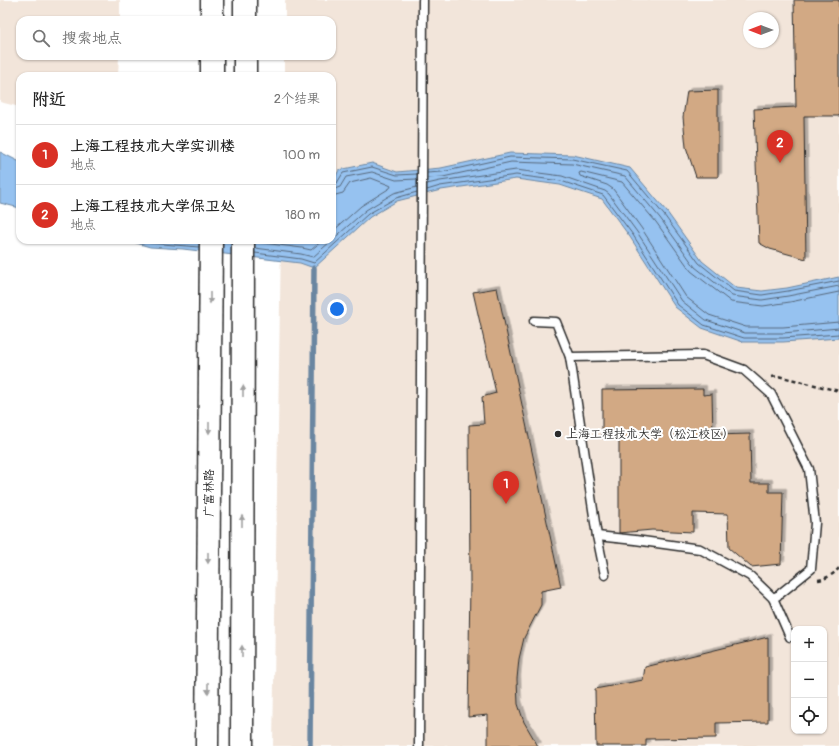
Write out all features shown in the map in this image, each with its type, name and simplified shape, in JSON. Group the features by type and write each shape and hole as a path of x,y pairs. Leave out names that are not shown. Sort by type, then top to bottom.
{"main road":[{"path":"212,0 212,16"},
{"path":"245,0 245,16"},
{"path":"212,60 212,72"},
{"path":"244,72 245,60"},
{"path":"242,746 243,244"},
{"name":"广富林路","path":"207,746 211,249"}],"lane":[{"path":"419,746 423,0"},
{"path":"534,321 556,322 570,357 597,536 605,575"},
{"path":"570,357 703,355 744,370 771,394 808,469 815,522 811,569 777,595"},
{"path":"597,536 700,549 750,576 777,595 790,637"}],"path":[{"path":"755,380 778,376 839,391"}],"shaded area":[{"path":"0,0 120,0 120,16 16,16 16,60 119,60 118,72 16,72 16,106 0,102"},
{"name":"上海工程技术大学（松江校区）","path":"285,0 839,0 839,746 273,746 281,244 336,244 336,72 284,72 284,60 336,60 336,16 285,16"}],"water":[{"path":"0,152 16,160 16,207 0,203"},
{"path":"510,153 573,155 630,168 667,212 702,261 736,288 762,291 787,288 839,277 839,338 783,342 743,342 702,328 675,307 630,237 602,199 560,185 516,179 441,190 397,201 370,217 314,268 300,263 183,249 150,247 140,244 336,244 336,176 339,170 372,163 397,172 441,168"}],"building":[{"path":"794,0 839,0 839,116 804,116 806,259 770,249 759,243 754,109 796,107"},
{"path":"718,90 718,177 696,177 686,147 683,117 687,91"},
{"path":"497,288 561,587 541,591 541,605 524,638 519,659 517,679 518,704 524,722 538,746 488,746 488,715 468,717 470,583 469,425 484,424 482,397 496,393 473,292"},
{"path":"703,389 703,395 712,394 713,435 750,434 751,483 769,483 769,492 783,492 781,564 751,567 729,548 728,514 693,513 693,532 652,530 619,533 619,438 602,438 602,390"},
{"path":"768,637 768,722 716,723 716,738 646,739 646,746 596,746 595,689 643,680 645,667"}],"waterway":[{"path":"310,746 314,268"}],"place":[{"name":"上海工程技术大学保卫处","path":"780,163"},
{"name":"上海工程技术大学（松江校区）","path":"558,434"},
{"name":"上海工程技术大学实训楼","path":"506,504"}]}
